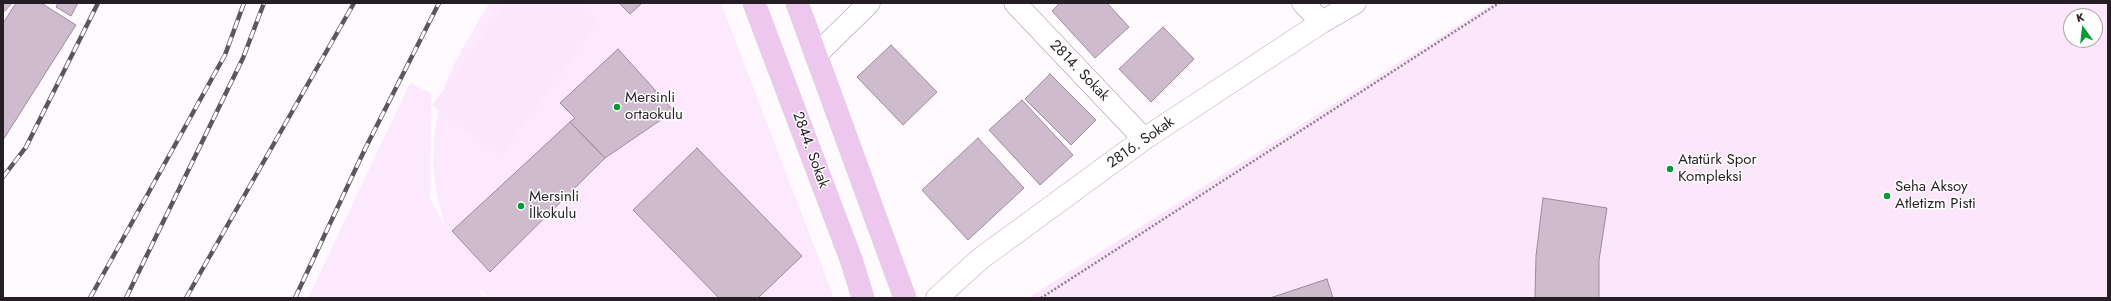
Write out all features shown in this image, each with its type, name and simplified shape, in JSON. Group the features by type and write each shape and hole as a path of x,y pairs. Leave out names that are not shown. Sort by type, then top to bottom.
{"main road":[{"name":"2844. Sokak","path":"754,3 852,262 863,298"},
{"path":"797,3 905,298"}],"street":[{"path":"816,55 869,3"},
{"name":"2814. Sokak","path":"1015,3 1144,139"},
{"path":"1303,3 1322,22"},
{"name":"2816. Sokak","path":"937,298 980,259 1144,139 1322,22 1355,3"}],"path":[{"path":"1042,298 1499,3"}],"shaded area":[{"path":"489,3 721,3 834,298 488,298 475,283 485,298 308,298 410,83 431,93 430,199 445,226 437,196 433,165 434,138 438,111 445,85 456,60"},
{"path":"507,3 572,3 598,22 500,156 432,105"},
{"name":"Atatürk Spor Kompleksi","path":"1493,3 2108,3 2108,298 1028,298"}],"building":[{"path":"3,3 12,3 3,13"},
{"path":"16,3 41,3 76,25 3,140 3,23"},
{"path":"58,3 78,3 71,16 56,7"},
{"path":"619,3 642,3 630,14"},
{"path":"1060,3 1107,3 1129,27 1095,58 1052,11"},
{"path":"1163,27 1194,59 1151,102 1119,69"},
{"path":"891,45 937,92 903,125 857,77"},
{"name":"Mersinli ortaokulu","path":"618,49 674,111 605,158 570,122 575,118 560,103"},
{"path":"1050,74 1096,120 1071,145 1025,99"},
{"path":"1022,100 1073,155 1040,185 989,130"},
{"name":"Mersinli İlkokulu","path":"570,122 605,158 490,272 452,231"},
{"path":"978,138 1024,188 968,240 922,190"},
{"path":"697,148 802,256 758,298 719,298 633,210"},
{"path":"1543,198 1607,208 1599,260 1599,298 1535,298 1536,256"},
{"path":"1327,279 1333,298 1270,298"}],"railway":[{"path":"3,177 26,147 98,3"},
{"path":"90,298 225,55 244,3"},
{"path":"126,298 243,58 264,3"},
{"path":"186,298 354,3"},
{"path":"295,298 365,149 439,3"}],"place":[{"name":"Mersinli ortaokulu","path":"617,107"},
{"name":"Atatürk Spor Kompleksi","path":"1670,169"},
{"name":"Seha Aksoy Atletizm Pisti","path":"1887,196"},
{"name":"Mersinli İlkokulu","path":"521,206"}]}
